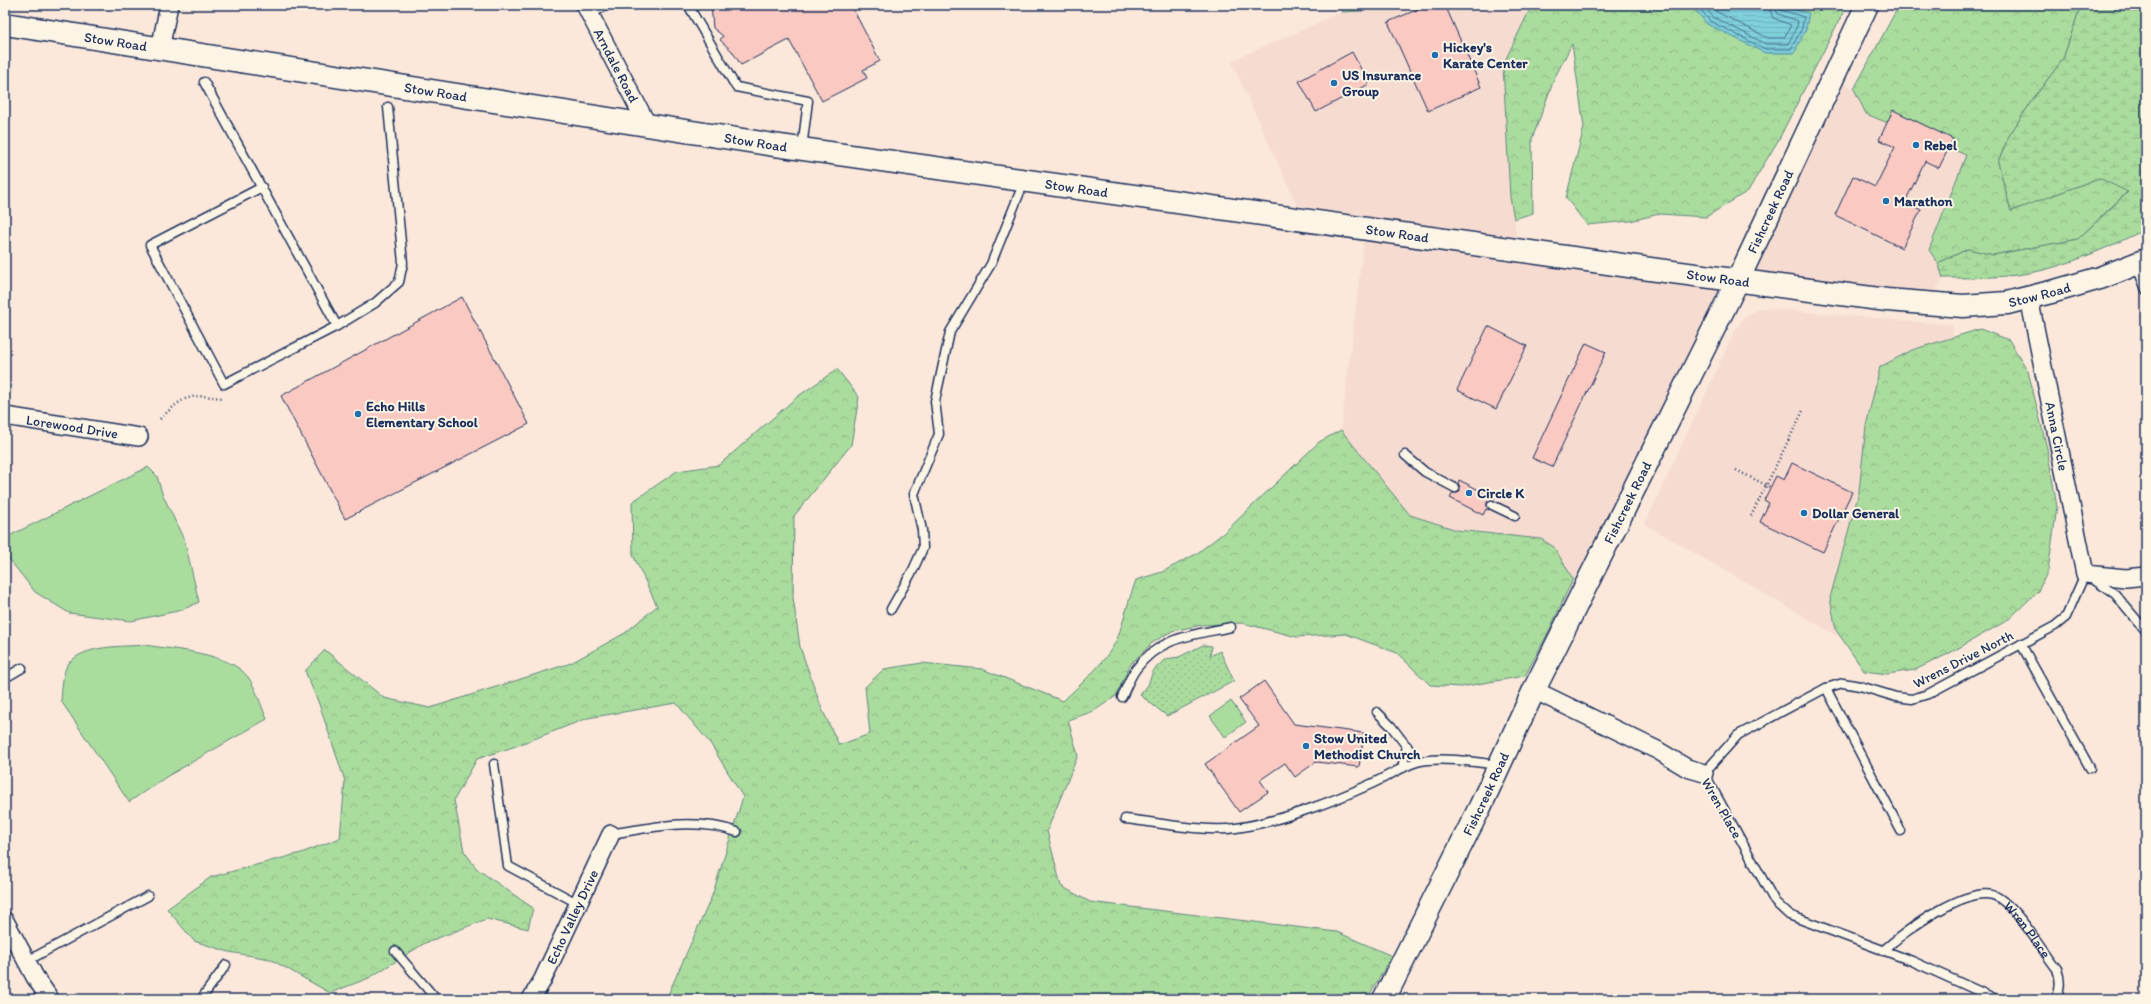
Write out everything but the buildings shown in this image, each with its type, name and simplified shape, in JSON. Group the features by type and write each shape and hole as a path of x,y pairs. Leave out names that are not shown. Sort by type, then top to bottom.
{"street":[{"path":"160,49 169,5"},
{"name":"Fishcreek Road","path":"1384,999 1499,765 1534,690 1738,280 1867,5"},
{"name":"Arndale Road","path":"588,10 648,126"},
{"name":"Stow Road","path":"5,24 648,126 1024,182 1133,195 1657,270 1936,305 1987,305 2029,298 2100,278 2141,262"},
{"name":"Anna Circle","path":"2029,298 2085,574"},
{"name":"Lorewood Drive","path":"5,416 138,437"},
{"path":"2085,574 2126,578 2146,576"},
{"name":"Wren Place","path":"1534,690 1657,750 1688,768 1704,773"},
{"name":"Echo Valley Drive","path":"531,999 579,904 611,834"},
{"path":"5,921 50,999"}],"lane":[{"path":"588,10 608,5"},
{"path":"688,5 736,87 808,101 801,149"},
{"path":"204,82 337,326"},
{"path":"262,187 150,245 224,384 337,326 375,303 399,282 403,263 388,107"},
{"path":"891,610 913,570 922,548 922,530 914,494 939,434 935,401 950,332 991,264 1024,182"},
{"path":"2141,262 2146,290"},
{"path":"1404,455 1425,472 1455,488"},
{"path":"1492,505 1515,516"},
{"path":"2085,574 2115,594 2146,631"},
{"name":"Wrens Drive North","path":"1704,773 1738,735 1826,688 1843,683 1860,686 1896,697 1912,699 1928,694 2055,626 2066,617 2085,574"},
{"path":"1122,697 1136,670 1159,648 1174,639 1196,632 1231,627"},
{"path":"2021,644 2090,768"},
{"path":"5,678 22,668"},
{"path":"1826,688 1901,831"},
{"path":"1377,712 1418,761"},
{"path":"1402,768 1407,746"},
{"path":"1125,819 1208,828 1235,829 1267,822 1323,803 1371,784 1418,761 1461,760 1499,765"},
{"path":"494,764 508,866 579,904"},
{"name":"Wren Place","path":"1704,773 1771,896 1781,910 1789,915 1912,961 1996,999"},
{"path":"611,834 671,823 726,828 737,832"},
{"name":"Wren Place","path":"1883,951 1900,935 1923,920 1974,894 1990,894 2000,898 2014,913 2057,969 2060,978 2060,990 2056,999"},
{"path":"27,961 148,896"},
{"path":"395,951 436,999"},
{"path":"201,999 226,965"}],"path":[{"path":"160,418 180,402 195,395 225,398"},
{"path":"1751,516 1803,411"},
{"path":"1736,470 1770,487"}],"shaded area":[{"path":"1364,5 1532,5 1503,65 1510,197 1518,242 1297,205 1231,61 1342,12 1363,11"},
{"path":"1839,78 1854,89 1866,114 1967,155 1929,249 1938,263 1943,278 1934,293 1747,276"},
{"path":"1364,239 1729,284 1583,583 1573,579 1554,547 1541,539 1457,530 1410,515 1341,430"},
{"path":"1761,308 1953,325 1953,337 1912,350 1880,368 1866,426 1859,492 1830,598 1836,630 1844,640 1645,524 1731,339 1744,317"}],"green space":[{"path":"1338,5 1364,5 1363,11 1342,12"},
{"path":"1532,5 1847,5 1779,139 1748,191 1706,217 1659,214 1630,221 1587,225 1566,198 1584,127 1572,44 1555,77 1532,139 1533,213 1514,219 1510,197 1503,65"},
{"path":"1899,5 2081,5 2063,59 2033,99 2009,136 1998,162 2011,211 2099,178 2128,191 2078,239 1993,255 1968,249 1938,263 1929,250 1966,155 1866,114 1854,89"},
{"path":"2081,5 2146,5 2146,229 2096,252 2032,273 1981,278 1943,278 1938,263 1968,249 1993,255 2078,239 2128,192 2099,178 2011,211 1998,162 2009,136 2033,99 2063,59"},
{"path":"1980,329 2009,340 2028,371 2047,448 2057,507 2048,571 2038,591 2008,620 1948,654 1915,670 1887,674 1864,671 1836,630 1830,598 1859,492 1866,426 1880,367 1912,350"},
{"path":"837,369 859,397 851,445 794,516 793,597 800,647 822,709 839,745 870,734 865,687 884,669 922,663 982,669 1063,701 1095,670 1115,644 1136,580 1162,572 1196,554 1226,531 1319,442 1341,430 1410,515 1457,530 1541,539 1554,547 1573,579 1548,633 1525,676 1460,687 1430,685 1397,653 1346,634 1297,637 1242,623 1202,625 1172,631 1152,643 1130,665 1116,696 1094,711 1068,720 1078,755 1047,831 1061,886 1090,902 1337,932 1392,956 1367,999 666,999 712,896 743,797 710,743 676,703 588,718 516,746 477,759 454,800 464,851 477,869 533,908 528,929 487,919 425,943 369,978 330,993 270,959 229,952 194,941 167,909 211,877 301,853 340,838 345,781 319,704 305,671 325,650 384,698 430,708 571,663 625,633 657,606 633,555 632,502 677,471 719,465 797,397"},
{"path":"148,467 157,476 162,493 185,542 199,602 182,610 131,621 69,613 35,592 5,554 5,538"},
{"path":"145,645 215,657 228,662 239,669 251,681 267,719 166,777 129,802 61,701 63,677 68,664 84,653 104,648"},
{"path":"1203,645 1212,646 1210,656 1220,651 1234,681 1167,716 1140,695 1148,685 1153,671 1165,659 1179,657"},
{"path":"1231,701 1246,722 1225,737 1210,716"}],"water":[{"path":"1691,5 1775,5 1809,13 1806,29 1794,53 1765,53 1707,24"}],"place":[{"name":"Hickey's Karate Center","path":"1435,55"},
{"name":"US Insurance Group","path":"1334,83"},
{"name":"Rebel","path":"1916,145"},
{"name":"Marathon","path":"1886,201"},
{"name":"Echo Hills Elementary School","path":"358,414"},
{"name":"Circle K","path":"1469,493"},
{"name":"Dollar General","path":"1804,513"},
{"name":"Stow United Methodist Church","path":"1306,746"}]}
